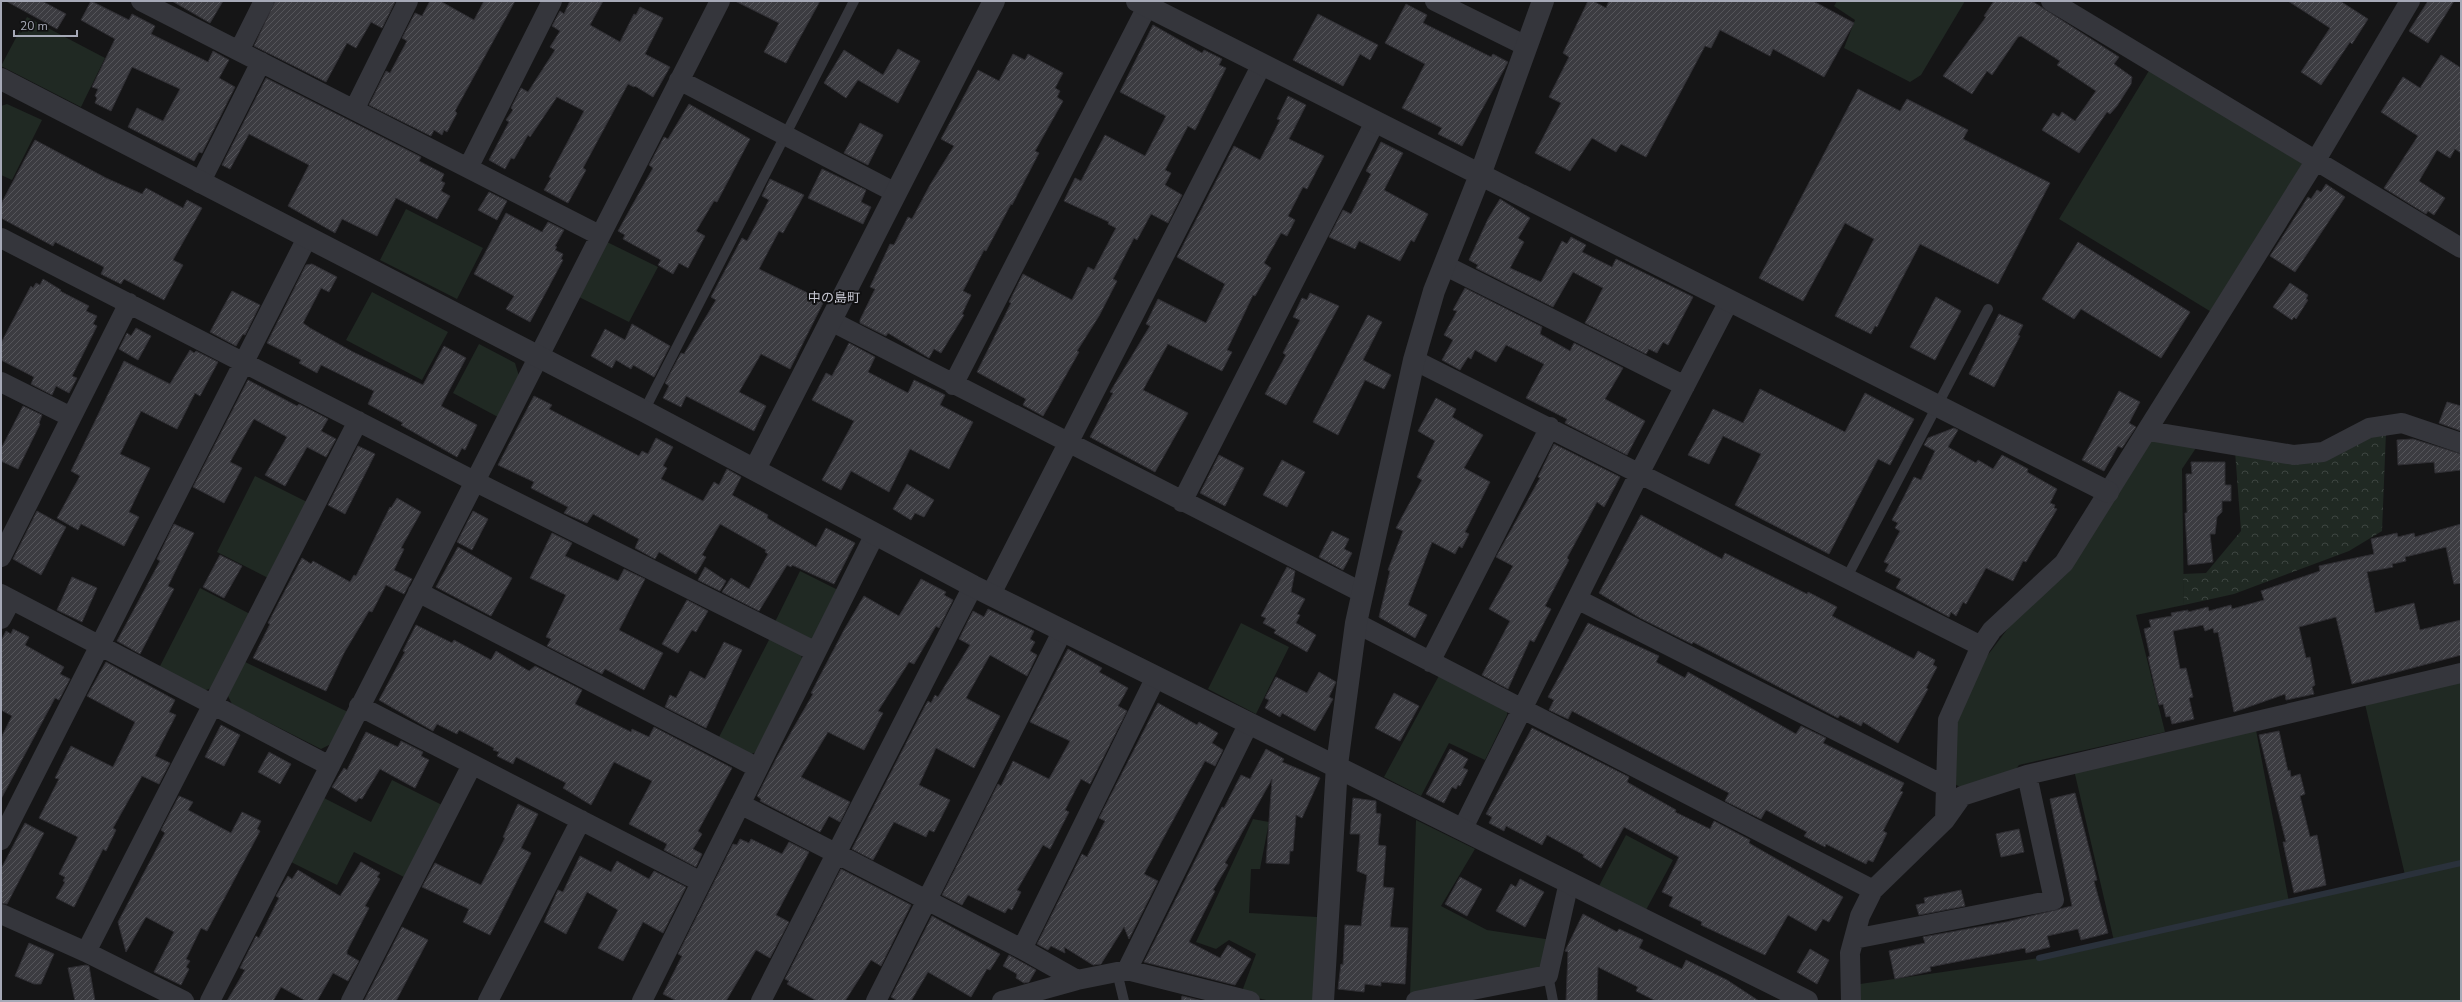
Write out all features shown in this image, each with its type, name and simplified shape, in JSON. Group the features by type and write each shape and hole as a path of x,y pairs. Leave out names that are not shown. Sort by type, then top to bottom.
{"street":[{"path":"141,1 599,235"},
{"path":"239,51 264,1"},
{"path":"354,110 408,1"},
{"path":"468,168 552,1"},
{"path":"210,1001 537,356 720,1"},
{"path":"755,469 994,1"},
{"path":"1435,1 1526,46"},
{"path":"1323,1001 1337,765 1356,623 1414,360 1434,291 1480,175 1543,1"},
{"path":"2051,1 2461,248"},
{"path":"1945,820 1948,720 1981,646 1992,630 2064,563 2148,431 2316,160 2410,1"},
{"path":"953,385 1145,3 1375,122 2108,492"},
{"path":"200,182 261,62"},
{"path":"761,1001 835,853 982,590 1068,444 1262,64"},
{"path":"1,79 644,411 982,590 1337,765 1807,1001"},
{"path":"679,80 896,193"},
{"path":"1182,502 1375,122"},
{"path":"1,238 358,422 816,652"},
{"path":"1,840 307,238"},
{"path":"1444,266 1685,386"},
{"path":"1463,828 1521,708 1640,472 1729,301"},
{"path":"1,557 128,303"},
{"path":"831,322 1363,593"},
{"path":"1414,360 1640,472 1981,646"},
{"path":"1,382 71,417"},
{"path":"86,952 358,422"},
{"path":"2148,431 2294,455 2323,452 2369,428 2402,424 2461,444"},
{"path":"1430,662 1550,427"},
{"path":"642,1001 875,534"},
{"path":"418,592 758,768"},
{"path":"1,619 6,597 330,766"},
{"path":"1577,599 1946,786"},
{"path":"1356,623 1874,890"},
{"path":"876,1001 1063,630"},
{"path":"1850,1001 1850,954 1860,916 1874,890 1945,820 1962,796 2028,775 2461,674"},
{"path":"1022,948 1156,677"},
{"path":"359,706 701,882"},
{"path":"1122,971 1250,723"},
{"path":"351,1001 472,765"},
{"path":"1854,939 2054,900 2028,775"},
{"path":"740,804 1022,948 1077,980"},
{"path":"488,1001 581,820"},
{"path":"1416,1001 1548,975 1570,882"},
{"path":"1,914 86,952 184,1001"},
{"path":"1014,1000 1077,980 1122,971 1250,1001"}],"lane":[{"path":"644,411 854,1"},
{"path":"1847,577 1988,309"},
{"path":"1122,971 1124,1001"},
{"path":"1548,975 1553,1001"}],"green space":[{"path":"1837,1 1965,1 1921,75 1910,82 1844,48 1855,20 1834,6"},
{"path":"27,17 105,58 81,107 1,66"},
{"path":"2150,69 2304,161 2213,313 2059,219"},
{"path":"7,104 42,120 12,180 1,175 1,106"},
{"path":"406,209 483,248 457,299 380,260"},
{"path":"607,242 658,267 629,322 579,297"},
{"path":"372,292 448,332 422,380 346,340"},
{"path":"479,344 515,363 519,376 498,417 453,393"},
{"path":"2386,432 2382,531 2349,551 2234,594 2184,605 2183,574 2206,573 2241,531 2235,451 2303,459 2366,436"},
{"path":"2152,438 2196,448 2182,469 2184,605 2136,615 2165,732 2019,765 2013,773 1965,789 1952,783 1955,721 1981,664"},
{"path":"255,476 309,503 270,579 217,552"},
{"path":"800,571 840,591 816,638 805,642 773,626"},
{"path":"200,588 252,615 216,686 204,691 159,668"},
{"path":"1241,623 1289,647 1256,714 1208,689"},
{"path":"771,636 800,651 803,662 760,751 748,755 717,741"},
{"path":"243,661 348,712 333,743 321,749 232,704 226,692"},
{"path":"1441,672 1507,708 1507,715 1485,760 1449,743 1421,796 1384,777"},
{"path":"2461,682 2461,1001 1860,1001 1860,984 2039,958 2114,941 2074,770 2256,730 2289,902 2405,875 2365,704"},
{"path":"392,780 444,806 408,879 354,852 337,885 291,862 324,798 371,822"},
{"path":"1253,819 1269,822 1260,869 1251,869 1249,913 1317,917 1314,1001 1270,1001 1241,994 1256,954 1229,940 1216,949 1196,942"},
{"path":"1416,820 1475,849 1441,906 1487,930 1552,940 1546,964 1537,971 1410,996"},
{"path":"1626,835 1673,860 1646,910 1599,886"}],"building":[{"path":"6,1 42,1 66,14 57,29"},
{"path":"91,1 129,20 132,14 155,26 151,34 208,62 213,51 229,60 219,78 235,87 202,153 199,152 194,161 128,127 137,108 163,121 180,89 132,67 111,111 95,103 97,98 95,96 98,89 92,87 115,39 81,20"},
{"path":"172,1 223,1 210,23"},
{"path":"275,1 395,2 382,28 371,22 356,48 347,43 326,82 254,46"},
{"path":"430,1 440,1 474,20 484,1 515,1 455,111 457,113 447,132 444,130 442,135 434,130 431,136 369,105 386,71 390,73 407,41 402,38 415,13 422,16"},
{"path":"570,1 603,1 590,25 620,42 634,14 636,15 640,7 663,18 645,54 670,67 653,97 635,86 634,87 628,84 583,168 586,170 568,203 544,190 551,178 549,177 584,111 557,97 530,137 528,135 514,159 511,158 505,169 489,160 509,122 506,120 513,110 511,108 521,88 528,92 555,50 550,47 560,31 552,26 560,11 564,14"},
{"path":"735,1 820,1 786,63 764,52 779,23"},
{"path":"1588,1 1593,1 1606,8 1609,1 1813,1 1854,23 1824,77 1773,49 1770,56 1720,30 1711,48 1705,46 1646,157 1621,144 1616,152 1592,138 1570,171 1535,153 1561,103 1549,97 1569,57 1563,53"},
{"path":"1994,1 2032,1 2119,57 2114,64 2132,77 2131,84 2117,106 2110,114 2107,112 2079,153 2042,130 2053,113 2059,117 2062,112 2075,121 2096,91 2057,65 2060,61 2021,36 2018,37 1992,75 1987,71 1972,94 1943,76 1986,17 1984,16"},
{"path":"2288,1 2340,1 2368,19 2352,44 2350,42 2321,85 2301,72 2330,28"},
{"path":"2428,1 2454,1 2428,43 2409,31"},
{"path":"1406,4 1427,15 1423,23 1491,57 1493,54 1508,62 1462,146 1438,134 1442,128 1402,108 1425,64 1385,43"},
{"path":"1318,14 1378,45 1370,60 1360,54 1343,86 1293,60"},
{"path":"1153,25 1202,53 1204,50 1222,59 1219,65 1226,68 1195,130 1188,126 1165,170 1171,173 1165,185 1182,195 1168,223 1151,214 1137,240 1134,238 1113,279 1117,281 1099,316 1077,351 1079,352 1043,416 1023,405 1026,399 977,372 1011,303 1009,302 1023,274 1072,300 1088,267 1094,270 1116,228 1108,224 1109,222 1064,201 1075,178 1081,181 1105,135 1145,156 1166,116 1120,92"},
{"path":"898,49 920,61 898,103 858,80 846,98 824,83 844,50 883,75"},
{"path":"1013,54 1025,60 1028,54 1063,73 1055,88 1060,91 1057,97 1063,101 1035,151 1039,153 1012,205 1011,204 986,251 984,250 963,291 971,295 962,314 964,315 941,353 934,349 929,358 888,333 886,336 860,323 860,320 875,289 870,287 890,244 894,245 908,217 912,219 930,185 954,146 941,139 978,70 999,81"},
{"path":"2441,55 2461,68 2461,153 2455,149 2450,158 2437,150 2419,181 2445,198 2434,215 2428,211 2426,214 2384,188 2418,136 2381,112 2403,77 2420,88"},
{"path":"266,78 421,157 419,161 444,174 441,181 445,183 441,191 450,196 437,219 396,198 377,236 342,219 335,233 288,206 309,165 249,134 230,169 222,165"},
{"path":"1858,89 1900,111 1907,99 1968,130 1963,139 2050,183 1998,284 1920,244 1877,327 1875,326 1871,334 1835,316 1874,239 1845,223 1803,301 1759,278"},
{"path":"1288,96 1306,105 1289,139 1324,156 1307,189 1303,187 1288,216 1295,220 1287,236 1281,233 1264,263 1271,268 1255,296 1253,295 1227,350 1232,352 1222,371 1168,344 1143,390 1188,413 1155,472 1090,437 1113,393 1110,392 1150,326 1146,324 1158,299 1206,323 1225,284 1177,257 1234,146 1260,160 1280,120 1277,119"},
{"path":"689,104 750,139 717,202 714,201 696,231 705,236 688,268 679,263 673,274 658,265 661,260 623,239 625,235 618,231 653,168 649,165 664,137 668,139"},
{"path":"860,123 883,135 868,165 844,153"},
{"path":"35,140 106,178 142,194 146,188 183,208 187,200 202,208 173,260 183,265 164,300 124,279 121,284 101,274 104,267 55,242 53,246 1,218 1,204"},
{"path":"1381,142 1403,153 1384,190 1428,214 1414,242 1411,240 1400,261 1359,241 1355,249 1329,237 1343,210 1351,214 1371,174 1366,171"},
{"path":"822,169 866,190 861,202 871,207 863,224 808,198"},
{"path":"770,179 804,195 783,233 779,231 759,269 824,301 790,369 761,354 739,392 766,406 754,431 686,396 681,407 663,398 669,386 665,383 681,353 684,354 716,300 711,297 742,238 747,241 769,200 762,196"},
{"path":"2326,184 2345,197 2295,272 2270,256 2308,197 2311,199 2317,190 2321,192"},
{"path":"489,192 507,201 497,220 478,210"},
{"path":"1500,199 1530,218 1518,238 1524,242 1510,268 1541,282 1562,241 1567,244 1571,237 1586,245 1582,252 1612,267 1616,259 1693,297 1668,345 1663,342 1657,353 1649,349 1646,354 1585,323 1603,288 1573,272 1553,307 1476,268 1478,265 1469,260 1488,219"},
{"path":"506,213 542,232 548,222 564,230 555,246 557,247 555,250 563,254 561,259 563,260 530,322 506,309 514,296 474,274"},
{"path":"2078,242 2190,312 2161,358 2081,309 2074,319 2042,299"},
{"path":"312,264 337,277 329,292 321,288 303,323 310,328 353,352 423,385 444,346 466,358 441,406 477,425 465,450 462,448 457,457 401,425 403,423 368,404 374,391 321,365 317,373 299,363 301,360 267,343 306,265"},
{"path":"43,279 61,290 60,291 89,306 86,311 97,316 93,324 97,326 72,376 77,378 69,393 56,386 52,395 31,384 34,377 1,360 1,343 31,286 33,288 36,283 40,285"},
{"path":"2290,283 2308,295 2306,299 2308,300 2296,319 2294,317 2292,320 2273,307"},
{"path":"1465,288 1542,327 1540,334 1570,351 1574,343 1623,368 1605,399 1645,421 1627,455 1565,423 1567,419 1526,398 1544,364 1506,345 1496,362 1475,350 1471,359 1468,357 1460,370 1442,360 1453,340 1444,335 1457,311 1453,310"},
{"path":"232,291 260,305 245,335 243,334 236,346 210,332"},
{"path":"1310,293 1339,306 1286,405 1265,394 1286,355 1283,353 1300,320 1293,317 1302,298 1307,300"},
{"path":"1936,297 1961,311 1935,360 1910,347"},
{"path":"1999,314 2023,325 2018,335 2020,336 1994,387 1969,374"},
{"path":"1368,315 1382,322 1363,360 1391,375 1384,389 1365,380 1338,435 1313,422"},
{"path":"632,324 670,346 654,377 633,365 631,369 616,360 612,368 591,356 605,329 625,340"},
{"path":"136,328 151,336 138,360 119,349 127,333 131,336"},
{"path":"849,343 875,357 868,372 908,393 914,380 945,395 940,405 973,422 949,469 910,449 889,492 851,471 841,490 822,480 854,421 812,400 826,373 832,376"},
{"path":"190,350 194,353 196,351 218,362 200,396 195,393 177,429 141,411 120,454 150,468 129,512 139,517 124,546 81,524 78,530 57,518 80,476 71,471 124,361 170,384"},
{"path":"248,380 297,406 299,404 328,419 321,431 336,439 326,457 307,447 285,486 265,475 287,437 254,419 230,462 242,468 224,503 193,487"},
{"path":"1760,389 1845,432 1865,393 1914,419 1890,465 1878,459 1829,554 1735,505 1761,454 1723,436 1709,464 1688,455 1713,409 1743,423"},
{"path":"2119,391 2140,402 2129,423 2136,427 2122,448 2118,446 2104,471 2082,460"},
{"path":"534,396 552,405 549,409 639,456 642,451 648,454 656,438 673,447 663,466 667,468 661,479 703,501 714,482 719,485 727,469 741,477 732,495 768,515 767,518 816,547 826,528 855,543 834,584 792,565 791,567 787,565 759,611 722,592 731,578 749,589 768,554 765,552 766,550 720,524 702,555 706,557 696,574 659,552 655,559 635,548 639,539 593,514 587,523 564,513 568,507 531,488 534,482 498,465"},
{"path":"1436,398 1456,409 1452,417 1483,435 1464,468 1490,482 1465,532 1469,534 1462,548 1459,546 1455,554 1432,542 1408,605 1427,615 1415,638 1379,617 1390,571 1388,570 1403,531 1396,528 1422,480 1417,477 1435,441 1418,431"},
{"path":"2447,402 2461,406 2461,431 2439,423"},
{"path":"23,406 42,415 40,424 18,469 1,461 1,449"},
{"path":"1954,428 1958,430 1948,447 1976,463 1978,460 1993,469 2002,455 2028,469 2027,472 2057,489 2050,503 2055,505 2054,508 2057,509 2026,562 2023,561 2013,581 1986,568 1966,604 1963,602 1956,616 1951,612 1949,617 1896,588 1901,579 1885,571 1889,564 1884,562 1900,531 1895,528 1898,523 1892,520 1914,477 1921,480 1935,451 1924,445 1928,438"},
{"path":"2413,439 2461,454 2461,470 2435,473 2434,462 2398,465 2397,440"},
{"path":"1554,444 1620,477 1604,507 1597,502 1567,558 1569,560 1545,606 1551,609 1534,642 1530,640 1508,689 1482,675 1510,621 1489,609 1513,566 1496,557 1540,478 1538,477"},
{"path":"358,446 375,454 345,514 328,505"},
{"path":"1219,455 1244,468 1225,506 1200,493"},
{"path":"1282,460 1305,472 1287,507 1263,495"},
{"path":"2191,462 2225,462 2225,485 2231,485 2231,501 2222,501 2222,512 2217,517 2215,534 2210,534 2213,562 2188,565 2185,513 2187,513 2186,474 2192,474"},
{"path":"907,484 934,500 924,517 915,513 911,520 893,509"},
{"path":"397,498 421,512 401,548 404,549 394,570 412,579 404,594 386,585 372,612 369,611 344,653 326,691 253,658 270,624 268,623 302,558 311,564 313,561 350,582 354,575 356,576 390,507 391,508"},
{"path":"37,511 66,527 41,575 13,559"},
{"path":"473,511 488,519 472,550 457,542"},
{"path":"1641,515 1722,559 1725,553 1807,594 1808,592 1837,607 1832,616 1914,659 1918,651 1935,660 1933,665 1937,667 1926,688 1928,689 1898,743 1863,722 1861,726 1840,715 1838,718 1693,642 1692,644 1640,618 1599,593"},
{"path":"174,524 194,533 168,586 174,589 140,654 117,641 160,561 157,559"},
{"path":"2461,524 2461,583 2454,584 2446,547 2405,557 2406,561 2392,564 2393,567 2367,572 2375,613 2414,603 2420,630 2461,620 2461,655 2352,684 2336,617 2299,627 2306,658 2310,657 2315,685 2312,687 2314,694 2286,700 2285,694 2234,712 2218,632 2214,633 2213,628 2205,631 2203,625 2173,631 2180,669 2186,668 2193,697 2189,698 2194,719 2172,724 2170,716 2166,717 2163,704 2159,705 2148,657 2150,656 2144,629 2151,627 2149,620 2172,616 2171,613 2188,610 2188,612 2208,607 2209,611 2231,605 2232,609 2264,600 2261,591 2320,571 2319,566 2374,554 2371,539 2397,533 2398,537 2414,533 2415,537"},
{"path":"1332,531 1349,539 1344,549 1352,553 1343,570 1319,557"},
{"path":"552,533 572,543 565,556 618,581 624,569 645,579 619,630 663,653 644,690 605,669 602,674 547,646 551,639 546,637 566,595 530,578"},
{"path":"458,547 512,578 491,616 436,587"},
{"path":"220,555 242,566 224,598 203,587"},
{"path":"705,567 726,581 720,591 698,580"},
{"path":"1287,567 1295,571 1291,592 1305,599 1297,614 1300,615 1296,623 1316,635 1307,652 1274,633 1276,630 1263,623 1266,618 1261,616"},
{"path":"72,577 97,588 82,622 57,610"},
{"path":"921,579 946,592 944,595 953,600 939,628 936,626 914,664 909,662 878,711 883,713 864,750 828,732 801,777 850,802 840,822 829,816 820,832 760,801 761,799 757,796 778,755 813,694 811,693 844,630 864,596 899,616"},
{"path":"687,600 708,611 696,632 692,630 678,653 662,644"},
{"path":"988,609 1034,631 1030,639 1035,642 1030,651 1037,655 1027,676 990,655 966,698 1000,716 974,768 936,748 919,785 950,800 934,832 929,830 926,837 894,822 873,860 852,849 928,701 931,703 935,695 938,697 970,645 959,639 973,611 984,617"},
{"path":"1588,623 1659,656 1656,662 1685,678 1688,672 1796,734 1801,726 1826,738 1823,743 1904,783 1900,791 1903,792 1883,831 1887,833 1873,862 1868,860 1866,864 1826,844 1825,847 1804,836 1807,832 1766,810 1761,819 1725,801 1729,793 1572,711 1568,719 1549,710 1554,700 1548,697"},
{"path":"416,625 452,643 454,640 491,660 496,651 529,671 535,666 582,690 575,704 631,732 632,729 649,737 654,727 732,768 698,831 702,834 693,849 702,854 696,867 664,850 667,844 629,824 652,781 614,762 591,805 563,788 566,783 516,757 513,764 497,756 499,752 493,750 494,748 459,730 457,734 437,724 433,731 379,700 405,652 403,651"},
{"path":"13,629 29,637 25,645 64,667 60,674 70,679 59,700 55,698 1,799 1,738 12,716 1,710 1,641 6,631 11,634"},
{"path":"724,642 742,650 706,728 665,707 670,695 676,698 690,671 705,679"},
{"path":"1068,649 1102,668 1099,672 1128,688 1118,706 1127,711 1090,784 1081,779 1065,810 1069,812 1050,849 1043,845 1017,890 1021,892 1012,910 1008,908 1005,913 968,895 962,905 942,895 998,784 1001,786 1013,761 1049,779 1070,741 1030,722"},
{"path":"106,662 175,700 169,712 176,715 155,756 170,763 159,784 142,776 113,828 116,830 106,851 103,849 74,907 56,898 65,882 63,881 65,877 59,874 78,837 39,818 59,779 55,778 71,746 113,767 135,722 87,696"},
{"path":"1319,672 1336,682 1329,697 1333,699 1315,731 1282,713 1280,717 1265,708 1269,700 1265,698 1276,677 1307,693"},
{"path":"1394,693 1419,706 1400,741 1375,728"},
{"path":"1158,703 1197,725 1199,722 1218,733 1212,743 1223,750 1215,766 1205,761 1144,874 1158,881 1129,939 1124,927 1101,964 1093,965 1064,947 1065,953 1051,946 1048,950 1037,944 1082,854 1087,857 1105,821 1099,818"},
{"path":"221,725 240,735 224,766 205,757"},
{"path":"1532,728 1629,777 1627,782 1676,810 1675,812 1710,829 1714,821 1750,840 1749,843 1843,897 1829,922 1823,919 1816,931 1788,915 1765,955 1701,925 1702,922 1669,906 1673,897 1662,892 1679,857 1624,827 1601,868 1583,857 1584,855 1547,835 1542,845 1506,826 1504,831 1489,823 1492,817 1486,814"},
{"path":"2279,731 2288,771 2290,770 2291,777 2300,774 2305,794 2300,796 2310,837 2317,835 2326,885 2294,893 2283,842 2286,842 2259,735"},
{"path":"366,732 398,747 401,741 423,752 421,756 429,760 415,788 380,769 362,799 359,798 356,802 332,787 344,768 347,770"},
{"path":"1266,749 1284,759 1282,762 1320,778 1302,818 1296,815 1293,851 1290,851 1289,864 1266,863 1272,779 1225,863 1228,865 1213,890 1215,891 1189,942 1220,958 1228,945 1251,959 1235,985 1144,962 1222,807 1224,808 1241,775 1250,779"},
{"path":"1450,749 1468,759 1463,768 1468,770 1460,786 1458,785 1456,789 1452,787 1444,803 1426,794"},
{"path":"269,752 291,764 280,784 258,772"},
{"path":"2075,793 2097,880 2094,881 2108,933 2081,940 2078,929 2047,936 2050,947 2026,953 2025,948 1930,967 1931,971 1895,979 1889,951 1925,943 1923,937 2006,922 2072,906 2050,799"},
{"path":"179,796 193,802 188,810 231,833 242,812 261,821 257,829 260,831 207,931 201,928 186,959 190,961 186,967 189,969 181,985 154,972 174,932 146,917 126,952 118,922 165,833 161,830"},
{"path":"1353,798 1376,801 1376,813 1381,814 1378,845 1386,846 1383,887 1394,888 1390,927 1408,928 1405,984 1381,982 1381,986 1365,984 1364,992 1338,989 1341,964 1343,965 1345,925 1361,926 1367,875 1357,871 1360,834 1350,834"},
{"path":"518,804 538,814 521,848 531,853 490,935 463,922 469,909 422,887 435,863 481,885 505,838 503,837"},
{"path":"25,823 44,833 7,904 1,903 1,869"},
{"path":"2019,829 2024,852 2001,857 1996,834"},
{"path":"740,839 749,843 751,839 782,854 789,842 809,852 776,915 789,922 770,958 756,950 726,1001 677,1001 663,994 682,956 678,954 733,844 737,845"},
{"path":"580,856 611,872 617,861 649,879 654,871 686,887 663,933 643,922 623,961 598,948 618,910 587,892 566,934 544,922 558,890 563,892"},
{"path":"361,862 380,873 377,877 380,879 365,906 369,908 347,951 347,954 359,961 348,981 333,973 317,1001 306,1001 281,987 273,1001 227,1001 245,970 240,968 256,936 259,938 279,898 276,896 288,876 292,879 298,870 340,896"},
{"path":"841,869 911,905 881,966 871,960 845,1001 817,1001 787,984 789,981 785,979"},
{"path":"1460,877 1482,889 1467,916 1445,904"},
{"path":"1520,879 1544,892 1525,927 1496,911 1511,884 1516,887"},
{"path":"1961,890 1965,906 1919,915 1916,905 1925,903 1924,898"},
{"path":"1583,914 1617,932 1619,929 1643,940 1639,948 1682,969 1686,960 1727,980 1759,1001 1656,1001 1636,991 1638,987 1598,967 1597,1001 1566,1001 1568,952 1565,951"},
{"path":"932,916 1000,954 990,970 987,969 971,997 928,972 911,1001 898,1001 891,997"},
{"path":"402,927 428,940 396,1001 364,1001"},
{"path":"29,943 54,954 41,984 34,984 15,976"},
{"path":"1810,949 1829,960 1817,984 1797,972"},
{"path":"1009,955 1036,970 1029,982 1024,983 1016,978 1017,974 1003,966"},
{"path":"86,965 89,966 95,1001 75,1001 68,968"},
{"path":"1182,996 1203,1001 1181,1001"}],"waterway":[{"path":"2039,958 2461,863"}],"district":[{"name":"中の島町","path":"834,297"}]}
